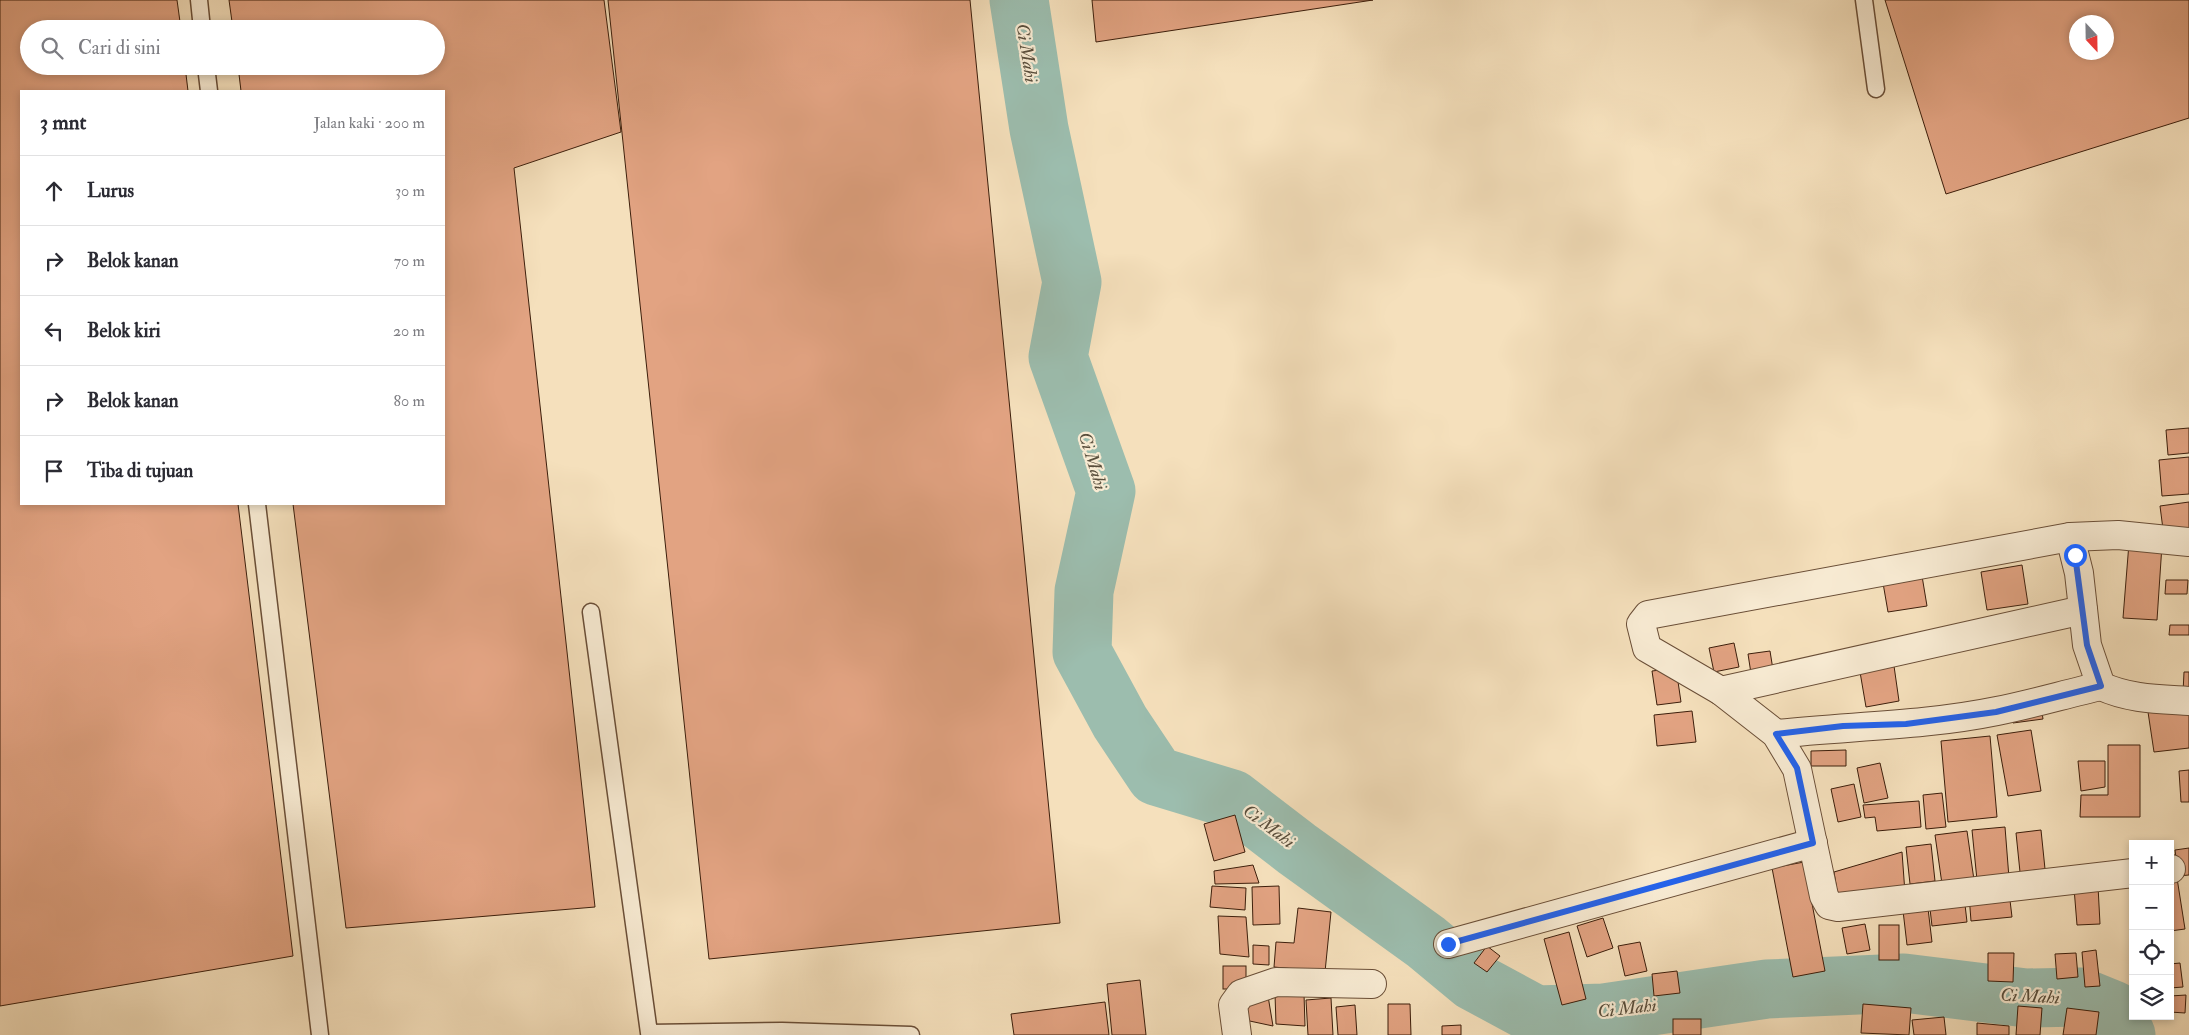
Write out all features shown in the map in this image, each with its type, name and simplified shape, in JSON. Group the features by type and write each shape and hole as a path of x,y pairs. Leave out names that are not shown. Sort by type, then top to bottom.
{"street":[{"path":"2129,873 1838,907 1829,904 1824,896 1797,768 1776,734 1721,691 1647,648 1640,624 1643,619 1658,613 2070,537 2118,536 2189,542"},
{"path":"2070,537 2079,572 2087,645 2101,686"},
{"path":"1721,691 2083,610"},
{"path":"1776,734 1843,726 1906,724 1996,712 2101,686 2118,694 2134,697 2189,702"},
{"path":"1448,944 1813,843"},
{"path":"1237,1035 1233,1005 1241,994 1276,982 1372,984"}],"lane":[{"path":"198,0 201,20"},
{"path":"1864,0 1876,90"},
{"path":"207,75 209,90"},
{"path":"257,505 320,1035"},
{"path":"591,612 642,1034 782,1031 911,1035"}],"building":[{"path":"0,0 177,0 180,20 20,20 20,75 186,75 188,90 20,90 20,505 238,505 293,956 0,1006"},
{"path":"229,0 604,0 621,132 514,168 595,907 346,928 293,505 445,505 445,90 241,90 239,75 445,75 445,20 232,20"},
{"path":"608,0 970,0 1060,923 709,959"},
{"path":"1092,0 1373,0 1096,42"},
{"path":"1885,0 2189,0 2189,118 1946,194"},
{"path":"2189,428 2189,453 2168,455 2166,430"},
{"path":"2189,457 2189,494 2162,496 2159,460"},
{"path":"2189,502 2189,534 2164,537 2160,506"},
{"path":"2129,543 2162,545 2157,620 2123,618"},
{"path":"2022,565 2028,604 1987,610 1981,572"},
{"path":"1922,576 1927,606 1888,612 1883,583"},
{"path":"2166,580 2188,580 2187,594 2165,594"},
{"path":"2170,625 2189,625 2189,635 2169,635"},
{"path":"1734,643 1739,667 1714,672 1709,648"},
{"path":"1770,651 1774,676 1752,680 1748,654"},
{"path":"1894,666 1899,701 1866,707 1860,672"},
{"path":"1676,668 1681,702 1657,705 1652,671"},
{"path":"2184,672 2189,672 2189,693 2183,693"},
{"path":"2041,706 2043,719 2013,723 2011,711"},
{"path":"2189,706 2189,748 2154,752 2148,712"},
{"path":"1692,711 1696,742 1657,746 1654,715"},
{"path":"2031,730 2041,791 2008,796 1997,735"},
{"path":"1990,736 1997,817 1948,822 1941,741"},
{"path":"2108,745 2140,745 2140,817 2080,817 2081,795 2108,795"},
{"path":"1846,750 1846,766 1811,766 1811,751"},
{"path":"2078,761 2105,761 2105,787 2081,791"},
{"path":"1880,763 1888,798 1864,803 1857,768"},
{"path":"2189,770 2189,802 2181,802 2179,771"},
{"path":"1854,784 1861,817 1838,822 1831,789"},
{"path":"1942,793 1946,827 1926,829 1923,795"},
{"path":"1919,801 1921,827 1877,831 1875,817 1865,818 1863,805"},
{"path":"1235,815 1245,852 1214,861 1204,824"},
{"path":"2005,827 2009,878 1977,880 1972,830"},
{"path":"2041,830 2045,869 2020,872 2016,833"},
{"path":"1967,831 1974,880 1942,884 1935,835"},
{"path":"1931,844 1935,881 1910,884 1906,847"},
{"path":"2189,848 2189,875 2178,876 2175,850"},
{"path":"1902,852 1905,893 1839,903 1834,872"},
{"path":"1804,862 1825,971 1793,977 1772,868"},
{"path":"1253,865 1259,883 1215,884 1214,871"},
{"path":"2174,878 2177,878 2185,929 2174,930 2174,885"},
{"path":"1212,886 1246,888 1245,910 1210,907"},
{"path":"1279,886 1280,924 1253,925 1252,887"},
{"path":"2098,886 2100,924 2077,925 2074,888"},
{"path":"2009,892 2012,917 1971,921 1969,895"},
{"path":"1964,896 1967,922 1932,926 1929,900"},
{"path":"1927,900 1932,942 1907,945 1902,902"},
{"path":"1298,908 1331,912 1325,972 1274,967 1276,942 1294,943"},
{"path":"1218,916 1246,917 1249,957 1220,954"},
{"path":"1603,918 1613,948 1587,957 1577,926"},
{"path":"1865,924 1870,950 1847,954 1842,928"},
{"path":"1879,925 1899,925 1899,960 1879,960"},
{"path":"1569,932 1586,999 1562,1005 1544,939"},
{"path":"1640,942 1647,971 1625,976 1618,946"},
{"path":"1253,945 1269,946 1269,965 1253,964"},
{"path":"1487,946 1500,956 1487,972 1474,963"},
{"path":"2096,950 2100,986 2085,987 2082,952"},
{"path":"1988,953 2014,953 2013,982 1988,981"},
{"path":"2076,953 2078,977 2057,979 2055,954"},
{"path":"2180,963 2183,987 2174,988 2174,964"},
{"path":"1223,966 1246,966 1246,989 1223,989"},
{"path":"1677,971 1680,993 1654,996 1652,974"},
{"path":"1140,980 1146,1035 1112,1035 1107,984"},
{"path":"1275,994 1304,994 1305,1026 1276,1024"},
{"path":"1246,995 1268,996 1273,1026 1245,1020"},
{"path":"2186,995 2185,1013 2174,1012 2174,996"},
{"path":"1331,998 1333,1035 1308,1035 1306,1000"},
{"path":"1105,1002 1109,1035 1014,1035 1011,1014"},
{"path":"1388,1004 1410,1004 1411,1035 1388,1035"},
{"path":"1863,1004 1911,1008 1909,1035 1861,1033"},
{"path":"1355,1005 1357,1035 1338,1035 1336,1007"},
{"path":"2018,1006 2042,1008 2040,1035 2016,1035"},
{"path":"2067,1008 2099,1012 2096,1035 2063,1035"},
{"path":"1944,1017 1946,1035 1914,1035 1912,1020"},
{"path":"1673,1019 1701,1019 1701,1035 1673,1035"},
{"path":"1977,1023 2009,1026 2009,1035 1977,1035"},
{"path":"1461,1025 1461,1035 1442,1035 1442,1026"}],"waterway":[{"name":"Ci Mahi","path":"1019,0 1039,129 1072,282 1058,357 1106,491 1084,591 1082,652 1120,722 1156,776 1232,799 1297,849 1426,942 1473,981 1536,1015 1604,1013 1767,989 1904,983 2026,998 2081,997 2113,1010 2126,1035"}],"route":[{"path":"1448,944 1813,843 1797,768 1776,734 1843,726 1906,724 1996,712 2101,686 2087,645 2079,572 2075,555"}]}
